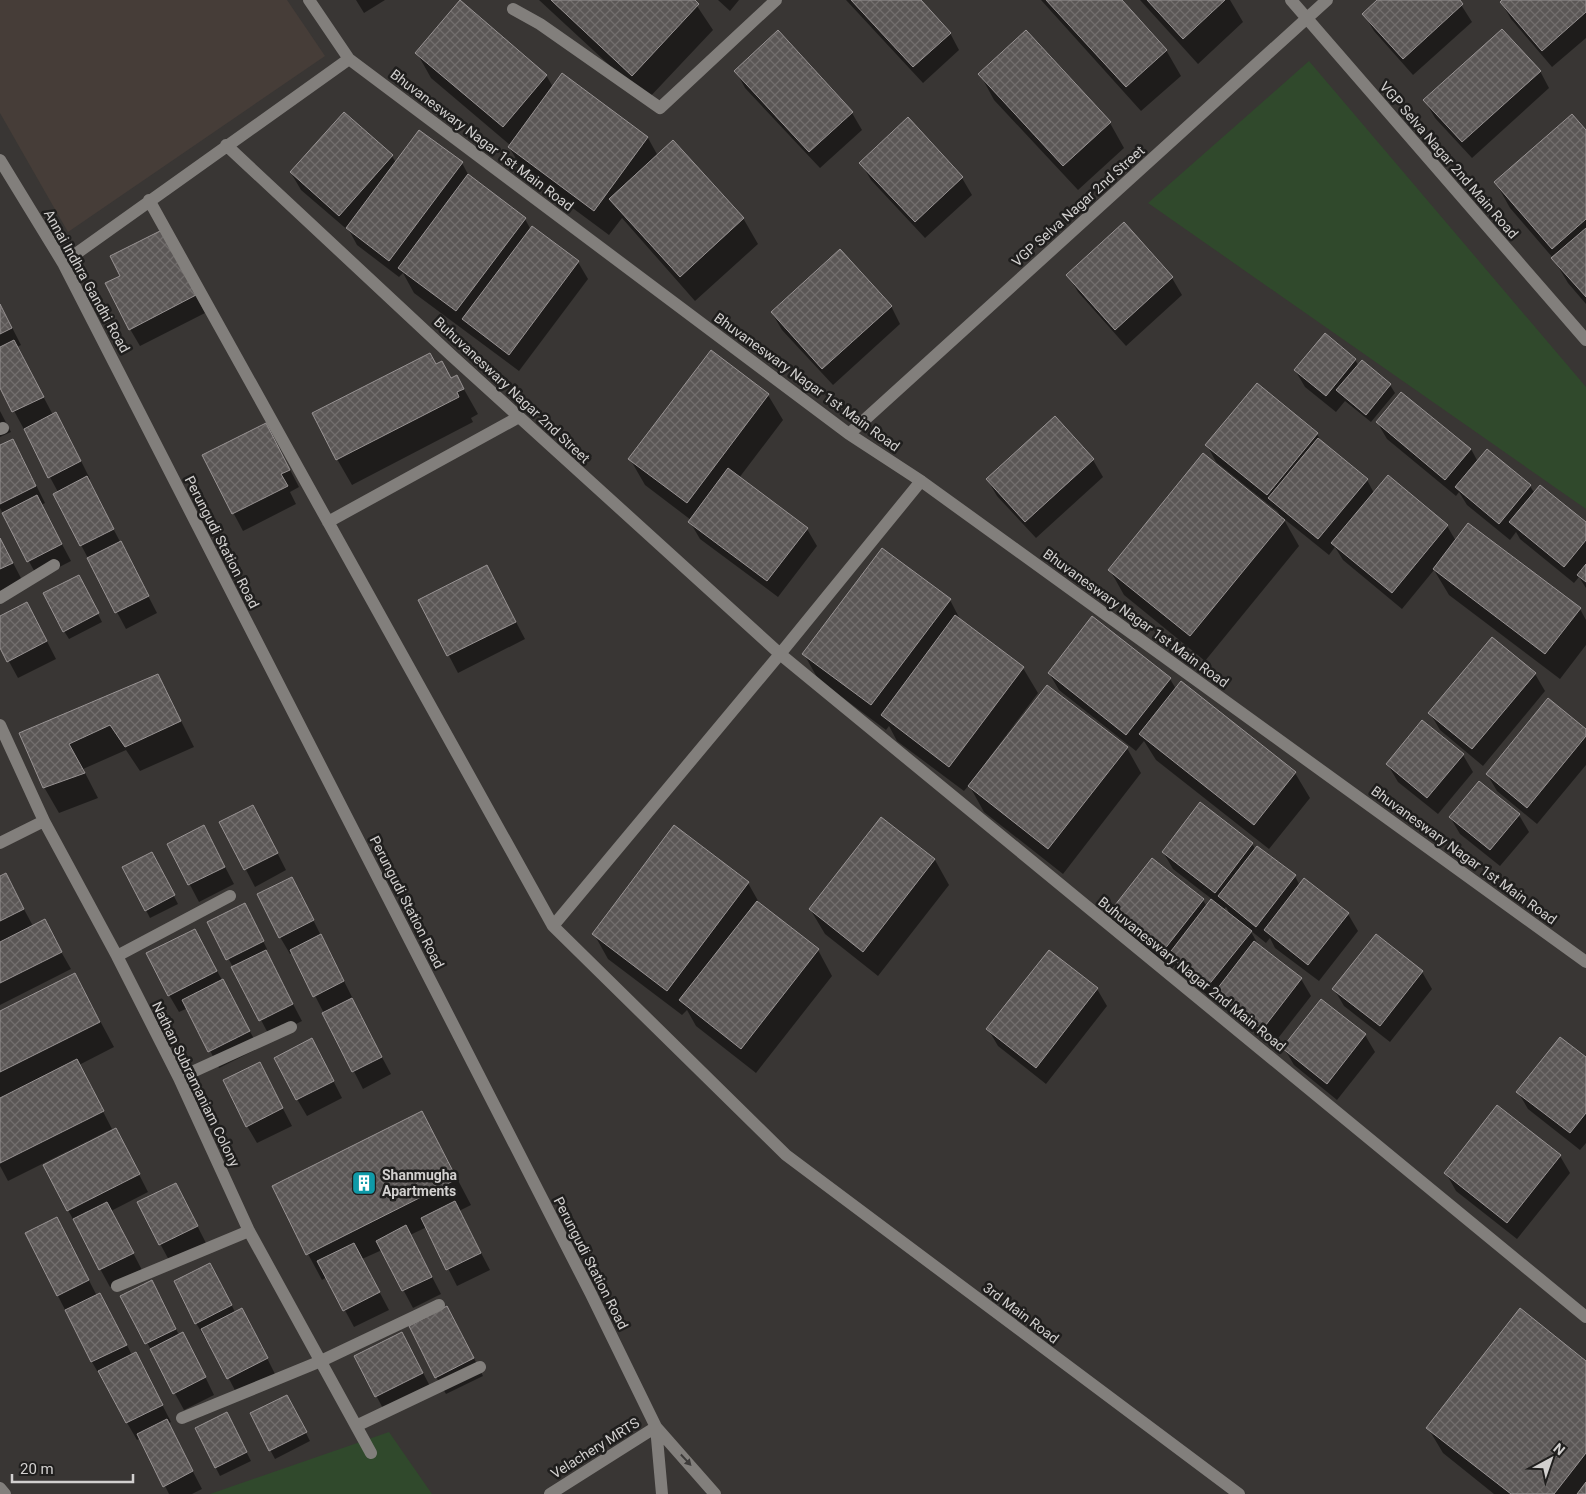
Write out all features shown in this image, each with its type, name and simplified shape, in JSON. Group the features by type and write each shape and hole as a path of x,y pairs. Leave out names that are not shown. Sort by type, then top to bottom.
{"street":[{"name":"Bhuvaneswary Nagar 1st Main Road","path":"309,0 349,59 850,434 921,481 1586,962"},
{"path":"513,9 540,24 660,108 776,0"},
{"name":"VGP Selva Nagar 2nd Main Road","path":"1291,0 1586,340"},
{"name":"VGP Selva Nagar 2nd Street","path":"850,434 1327,0"},
{"path":"63,263 349,59"},
{"name":"Buhuvaneswary Nagar 2nd Street","path":"226,145 519,417 780,654"},
{"name":"Annai Indhra Gandhi Road","path":"0,160 63,263 129,393"},
{"name":"3rd Main Road","path":"149,200 553,926 786,1155 1238,1494"},
{"name":"Perungudi Station Road","path":"129,393 586,1285 656,1427 715,1494"},
{"path":"328,522 519,417"},
{"path":"553,926 780,654 921,481"},
{"path":"0,598 54,565"},
{"name":"Buhuvaneswary Nagar 2nd Main Road","path":"780,654 1586,1317"},
{"name":"Nathan Subramaniam Colony","path":"0,725 44,821 117,956 179,1078 249,1231 371,1453"},
{"path":"0,843 44,821"},
{"path":"117,956 230,896"},
{"path":"179,1078 291,1027"},
{"path":"117,1286 249,1231"},
{"path":"182,1418 321,1361 439,1304"},
{"path":"356,1426 480,1367"},
{"name":"Perungudi Station Road","path":"656,1427 662,1494"},
{"name":"Velachery MRTS","path":"550,1494 656,1427"},
{"path":"0,1488 5,1494"}],"shaded area":[{"path":"0,0 287,0 325,56 68,232 0,113"}],"green space":[{"path":"1309,61 1586,387 1586,509 1148,203"},
{"path":"389,1432 432,1494 210,1494"}],"building":[{"path":"460,0 547,75 503,127 415,53"},
{"path":"551,0 695,0 699,4 632,76"},
{"path":"851,0 921,0 951,33 913,67"},
{"path":"1046,0 1122,0 1167,50 1126,87"},
{"path":"1147,0 1225,0 1183,39"},
{"path":"1377,0 1460,0 1463,4 1403,59 1362,14"},
{"path":"1502,0 1586,0 1586,12 1542,51 1500,2"},
{"path":"1502,29 1541,71 1462,142 1423,100"},
{"path":"778,30 853,112 809,152 734,71"},
{"path":"1026,30 1111,122 1063,166 978,74"},
{"path":"562,73 648,137 594,211 508,147"},
{"path":"344,112 393,155 339,216 290,172"},
{"path":"1572,114 1586,130 1586,219 1552,249 1494,182"},
{"path":"908,117 963,177 915,222 859,163"},
{"path":"419,130 463,162 389,261 346,228"},
{"path":"673,140 744,218 680,277 609,199"},
{"path":"468,174 526,218 456,311 398,268"},
{"path":"1124,222 1173,277 1115,330 1066,275"},
{"path":"532,226 579,261 509,355 462,319"},
{"path":"1586,228 1586,297 1551,258"},
{"path":"162,230 196,295 129,330 105,283 120,276 110,256"},
{"path":"840,249 892,306 822,369 771,312"},
{"path":"0,304 12,328 0,334"},
{"path":"1325,333 1356,359 1326,396 1294,370"},
{"path":"14,340 44,397 12,412 0,388 0,347"},
{"path":"711,350 769,394 687,503 628,459"},
{"path":"430,353 436,364 442,361 451,378 457,375 464,389 457,392 459,397 336,460 312,413"},
{"path":"1362,360 1391,384 1366,415 1336,390"},
{"path":"1257,383 1318,433 1267,495 1205,445"},
{"path":"1401,392 1471,449 1445,480 1376,422"},
{"path":"56,412 81,461 48,478 24,429"},
{"path":"1055,416 1094,459 1025,522 986,479"},
{"path":"266,423 290,470 281,474 288,486 232,514 202,455"},
{"path":"1318,438 1368,479 1318,539 1268,498"},
{"path":"13,439 36,486 0,504 0,445"},
{"path":"1487,449 1531,485 1499,524 1455,487"},
{"path":"1203,453 1285,520 1190,636 1108,570"},
{"path":"728,468 808,528 767,581 688,522"},
{"path":"1388,475 1448,525 1392,593 1331,543"},
{"path":"87,476 114,529 80,546 53,494"},
{"path":"1540,485 1586,522 1586,540 1564,567 1509,522"},
{"path":"37,495 62,544 27,562 2,513"},
{"path":"1468,523 1581,608 1545,654 1433,569"},
{"path":"0,538 13,563 0,569"},
{"path":"121,541 149,596 115,613 87,558"},
{"path":"882,548 951,599 871,705 802,654"},
{"path":"1586,564 1586,582 1577,575"},
{"path":"487,565 516,622 447,656 418,600"},
{"path":"79,575 99,613 63,632 43,593"},
{"path":"27,602 47,641 7,662 0,648 0,616"},
{"path":"955,615 1024,667 949,767 881,715"},
{"path":"1092,616 1171,678 1126,735 1048,673"},
{"path":"1492,637 1536,673 1472,749 1428,713"},
{"path":"158,674 181,721 125,747 110,725 69,744 85,773 43,788 19,733"},
{"path":"1181,681 1296,772 1254,825 1139,734"},
{"path":"1047,685 1128,747 1048,849 968,786"},
{"path":"1548,698 1586,729 1586,736 1527,808 1486,774"},
{"path":"1422,720 1464,754 1427,798 1386,764"},
{"path":"1479,781 1520,814 1490,850 1449,817"},
{"path":"1200,802 1253,843 1215,893 1162,852"},
{"path":"253,805 278,853 244,870 219,822"},
{"path":"881,817 935,859 863,952 809,909"},
{"path":"204,825 225,867 188,885 167,844"},
{"path":"674,825 749,882 667,991 592,934"},
{"path":"1257,846 1296,875 1256,927 1218,896"},
{"path":"152,852 175,895 145,911 122,867"},
{"path":"1152,858 1204,899 1160,955 1108,914"},
{"path":"6,873 24,909 0,921 0,876"},
{"path":"292,877 314,920 279,938 257,894"},
{"path":"1304,878 1349,913 1308,965 1264,930"},
{"path":"1211,899 1252,931 1207,987 1168,955"},
{"path":"757,901 819,949 741,1049 679,1000"},
{"path":"245,903 264,941 226,960 207,922"},
{"path":"45,919 62,952 0,983 0,942"},
{"path":"195,929 217,971 168,996 146,953"},
{"path":"321,934 344,981 313,997 290,950"},
{"path":"1376,934 1423,971 1380,1026 1332,989"},
{"path":"1254,941 1302,978 1262,1030 1214,993"},
{"path":"266,950 293,1004 259,1021 231,967"},
{"path":"1049,950 1098,988 1036,1068 986,1029"},
{"path":"75,973 100,1022 0,1072 0,1011"},
{"path":"223,979 250,1031 208,1052 182,1000"},
{"path":"352,998 382,1057 352,1072 322,1013"},
{"path":"1321,999 1366,1034 1327,1084 1282,1048"},
{"path":"1560,1037 1586,1057 1586,1113 1570,1133 1516,1092"},
{"path":"312,1038 334,1081 296,1100 274,1058"},
{"path":"77,1059 104,1111 0,1163 0,1098"},
{"path":"260,1062 283,1108 246,1127 223,1080"},
{"path":"1497,1105 1561,1155 1507,1223 1444,1173"},
{"name":"Shanmugha Apartments","path":"422,1111 457,1179 306,1255 272,1186"},
{"path":"116,1128 140,1174 67,1211 43,1165"},
{"path":"176,1183 198,1226 159,1245 137,1202"},
{"path":"455,1201 481,1253 446,1270 421,1218"},
{"path":"107,1202 134,1253 99,1270 73,1219"},
{"path":"57,1217 89,1280 57,1296 25,1233"},
{"path":"406,1225 432,1277 402,1291 376,1241"},
{"path":"354,1243 380,1292 343,1311 317,1261"},
{"path":"210,1263 232,1305 195,1324 174,1281"},
{"path":"152,1280 176,1329 145,1344 120,1296"},
{"path":"100,1293 127,1345 91,1362 65,1310"},
{"path":"447,1306 474,1358 435,1378 409,1326"},
{"path":"242,1308 268,1358 227,1379 201,1329"},
{"path":"1520,1308 1586,1361 1586,1453 1554,1494 1511,1494 1426,1428"},
{"path":"183,1332 206,1377 173,1394 150,1349"},
{"path":"402,1332 423,1373 375,1397 354,1356"},
{"path":"136,1352 163,1405 126,1423 98,1371"},
{"path":"287,1395 307,1432 269,1451 250,1413"},
{"path":"227,1412 247,1452 215,1468 195,1428"},
{"path":"167,1419 193,1471 163,1487 137,1434"},
{"path":"1586,1482 1586,1494 1577,1494"}],"place":[{"name":"Shanmugha Apartments","path":"364,1183"}]}
